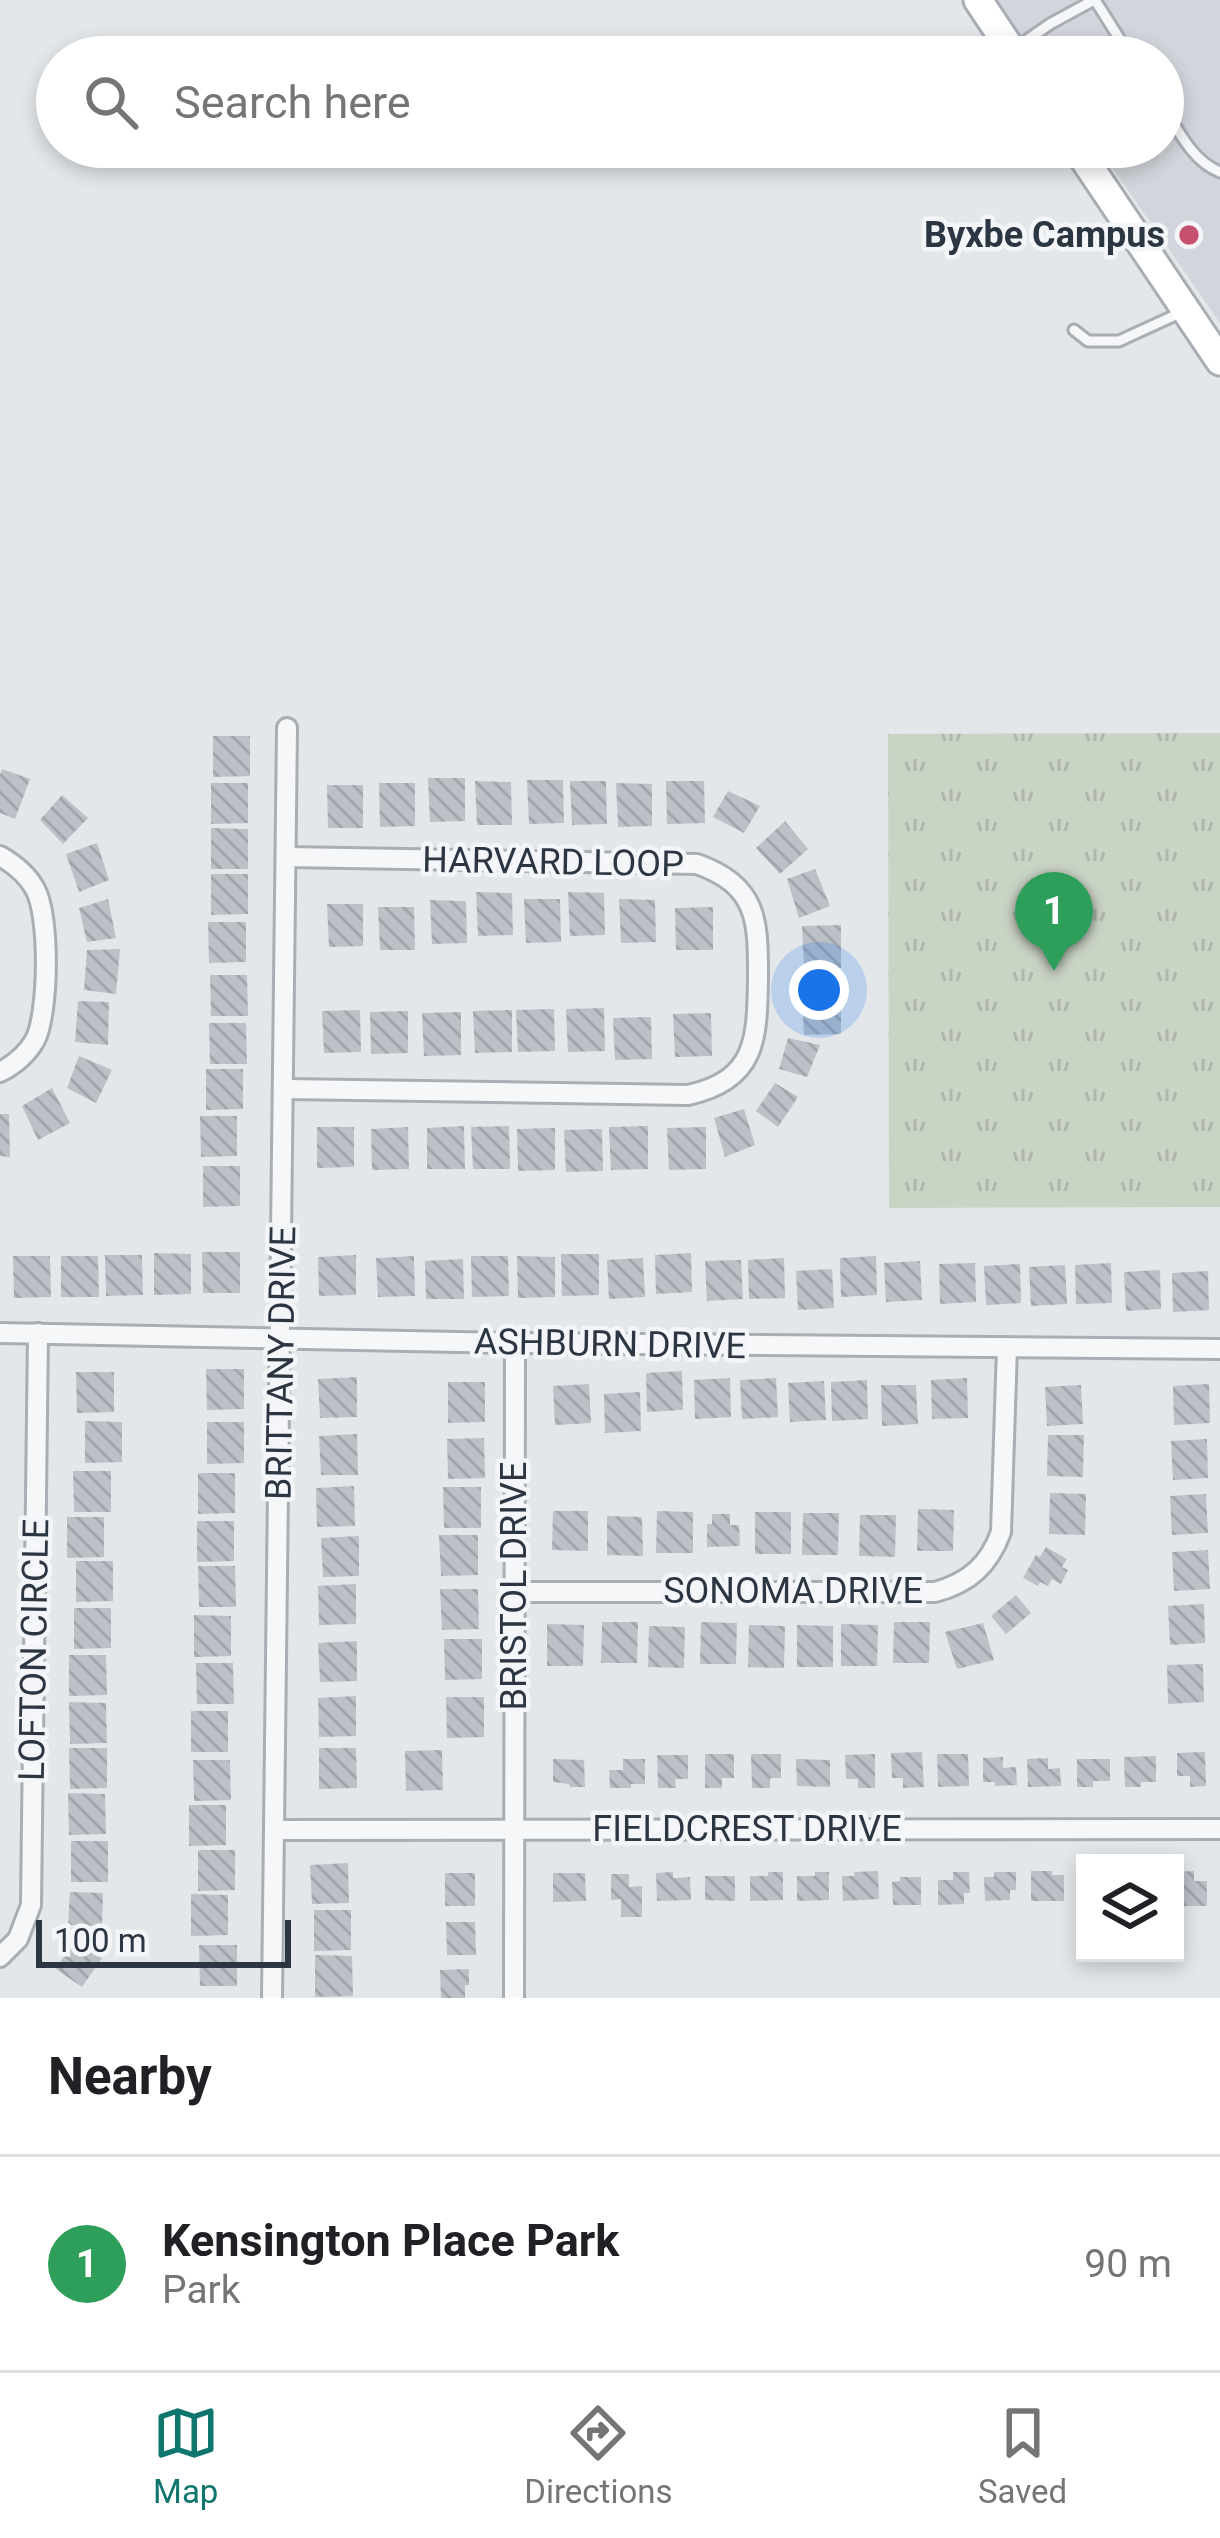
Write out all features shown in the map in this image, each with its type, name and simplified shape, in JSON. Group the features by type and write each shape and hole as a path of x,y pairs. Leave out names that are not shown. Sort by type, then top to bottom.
{"main road":[{"path":"978,0 1002,36"},
{"path":"1090,168 1220,361"}],"street":[{"name":"BRITTANY DRIVE","path":"272,1998 287,728"},
{"path":"0,856 34,886 44,920 44,941 42,1022 23,1056 0,1072"},
{"name":"HARVARD LOOP","path":"285,1089 688,1095 725,1082 740,1068 750,1052 758,1019 758,931 753,912 730,880 697,864 286,857"},
{"name":"ASHBURN DRIVE","path":"0,1333 1220,1349"},
{"name":"LOFTON CIRCLE","path":"0,1957 18,1939 31,1905 38,1334"},
{"name":"BRISTOL DRIVE","path":"514,1998 515,1343"},
{"name":"SONOMA DRIVE","path":"515,1592 935,1592 953,1587 983,1567 1001,1532 1007,1347"},
{"name":"FIELDCREST DRIVE","path":"274,1830 1220,1829"}],"lane":[{"path":"1036,36 1082,3 1094,0 1117,36"},
{"path":"1184,139 1205,166 1220,172"},
{"path":"1074,330 1088,341 1119,341 1185,310"}],"shaded area":[{"name":"Byxbe Campus","path":"995,0 1220,0 1220,323 1113,168 1184,168 1184,36 1020,36"}],"green space":[{"path":"1220,733 1220,1207 889,1208 888,734"}],"building":[{"path":"213,736 250,736 250,776 213,777"},
{"path":"2,769 30,779 15,819 0,813"},
{"path":"428,778 465,778 465,821 430,822"},
{"path":"527,780 563,780 564,823 529,824"},
{"path":"475,781 511,782 512,825 477,825"},
{"path":"570,781 606,781 607,824 572,825"},
{"path":"666,781 704,781 705,823 667,824"},
{"path":"211,783 248,783 248,823 211,824"},
{"path":"379,783 415,783 415,826 380,827"},
{"path":"616,783 652,784 652,826 618,827"},
{"path":"327,785 363,785 363,828 328,828"},
{"path":"728,791 760,806 744,833 713,817"},
{"path":"62,795 88,818 63,844 40,820"},
{"path":"785,821 808,849 780,874 756,848"},
{"path":"211,828 248,829 248,869 211,869"},
{"path":"97,843 109,880 79,892 66,854"},
{"path":"815,869 830,906 799,918 787,879"},
{"path":"211,874 248,874 248,914 211,915"},
{"path":"476,892 512,893 513,935 478,936"},
{"path":"568,892 604,893 605,935 570,936"},
{"path":"108,899 116,938 87,942 79,908"},
{"path":"524,899 560,899 561,942 526,943"},
{"path":"619,899 655,900 656,942 621,943"},
{"path":"430,900 466,901 467,943 432,944"},
{"path":"327,904 363,904 363,946 329,947"},
{"path":"378,907 414,907 415,950 380,950"},
{"path":"713,907 713,950 676,950 675,908"},
{"path":"208,922 246,922 246,962 209,963"},
{"path":"841,925 841,968 804,968 802,926"},
{"path":"120,949 116,994 84,990 87,950"},
{"path":"210,975 247,975 248,1016 211,1016"},
{"path":"841,991 841,1034 804,1035 802,992"},
{"path":"78,1001 109,1002 108,1045 75,1042"},
{"path":"604,1008 605,1051 568,1052 566,1009"},
{"path":"554,1009 555,1051 518,1052 516,1010"},
{"path":"360,1010 361,1052 324,1053 322,1011"},
{"path":"512,1010 512,1052 475,1053 473,1011"},
{"path":"408,1011 408,1053 371,1054 370,1012"},
{"path":"461,1012 461,1055 424,1056 422,1013"},
{"path":"711,1013 712,1056 675,1057 673,1014"},
{"path":"651,1017 652,1059 615,1060 613,1018"},
{"path":"209,1023 246,1023 247,1064 210,1064"},
{"path":"788,1038 820,1045 807,1077 779,1069"},
{"path":"79,1056 112,1070 96,1103 67,1088"},
{"path":"206,1069 243,1069 243,1109 206,1110"},
{"path":"775,1083 798,1097 778,1127 756,1111"},
{"path":"52,1088 70,1123 38,1140 22,1106"},
{"path":"744,1109 755,1145 725,1157 714,1118"},
{"path":"0,1114 9,1114 10,1157 0,1156"},
{"path":"200,1116 237,1116 237,1156 201,1157"},
{"path":"464,1126 465,1169 427,1169 427,1128"},
{"path":"509,1126 510,1169 473,1169 471,1127"},
{"path":"648,1126 648,1169 611,1170 609,1127"},
{"path":"317,1127 354,1127 354,1167 317,1168"},
{"path":"408,1127 409,1169 372,1170 371,1129"},
{"path":"706,1127 706,1169 669,1170 667,1128"},
{"path":"555,1128 555,1170 518,1171 517,1129"},
{"path":"602,1129 603,1171 566,1172 564,1130"},
{"path":"203,1166 240,1166 240,1206 203,1207"},
{"path":"202,1252 240,1252 240,1293 203,1293"},
{"path":"154,1253 191,1254 191,1294 154,1295"},
{"path":"691,1253 692,1292 656,1294 655,1255"},
{"path":"561,1254 599,1254 599,1295 562,1296"},
{"path":"105,1255 142,1255 143,1295 106,1296"},
{"path":"356,1255 356,1295 319,1296 318,1257"},
{"path":"13,1256 50,1256 51,1297 14,1298"},
{"path":"61,1256 98,1256 99,1297 61,1297"},
{"path":"414,1256 415,1296 378,1297 376,1258"},
{"path":"471,1256 508,1256 509,1296 472,1297"},
{"path":"517,1256 555,1257 555,1297 518,1298"},
{"path":"876,1256 877,1295 841,1297 840,1258"},
{"path":"643,1258 645,1297 609,1299 607,1260"},
{"path":"784,1258 785,1298 749,1299 748,1260"},
{"path":"463,1259 464,1299 426,1299 425,1261"},
{"path":"741,1260 743,1299 707,1301 705,1261"},
{"path":"920,1261 922,1300 886,1302 884,1263"},
{"path":"975,1263 976,1302 940,1304 939,1264"},
{"path":"1111,1263 1112,1303 1076,1304 1075,1265"},
{"path":"1020,1264 1021,1303 986,1305 984,1266"},
{"path":"1065,1265 1067,1304 1031,1306 1029,1267"},
{"path":"832,1269 834,1308 798,1310 796,1271"},
{"path":"1160,1270 1161,1309 1126,1311 1124,1272"},
{"path":"1208,1271 1209,1310 1173,1312 1172,1273"},
{"path":"206,1369 244,1369 244,1409 207,1410"},
{"path":"682,1371 683,1410 647,1412 646,1373"},
{"path":"76,1372 114,1372 114,1412 77,1413"},
{"path":"357,1377 357,1417 320,1418 318,1379"},
{"path":"730,1378 731,1417 695,1419 694,1380"},
{"path":"776,1378 778,1417 742,1419 740,1380"},
{"path":"967,1378 968,1418 932,1419 931,1380"},
{"path":"867,1380 868,1419 832,1421 831,1382"},
{"path":"824,1381 826,1420 790,1422 788,1383"},
{"path":"448,1382 485,1382 485,1422 448,1423"},
{"path":"589,1384 591,1423 555,1425 553,1386"},
{"path":"1209,1384 1210,1423 1174,1425 1173,1386"},
{"path":"881,1385 916,1385 918,1424 882,1426"},
{"path":"1081,1385 1083,1424 1047,1426 1045,1387"},
{"path":"640,1392 641,1431 605,1433 604,1394"},
{"path":"85,1421 122,1422 122,1462 85,1463"},
{"path":"207,1422 244,1422 244,1463 207,1464"},
{"path":"357,1434 358,1475 321,1475 319,1436"},
{"path":"1048,1435 1084,1435 1083,1477 1047,1476"},
{"path":"484,1438 485,1478 448,1479 447,1439"},
{"path":"1207,1439 1208,1478 1173,1480 1171,1441"},
{"path":"73,1471 111,1471 111,1512 74,1512"},
{"path":"198,1473 235,1473 235,1513 198,1514"},
{"path":"354,1486 355,1526 317,1527 316,1488"},
{"path":"443,1487 481,1487 481,1528 444,1528"},
{"path":"1050,1493 1086,1494 1085,1535 1049,1534"},
{"path":"1206,1494 1208,1533 1172,1535 1170,1496"},
{"path":"918,1509 954,1510 953,1551 917,1551"},
{"path":"553,1511 588,1511 588,1551 552,1550"},
{"path":"657,1511 693,1512 693,1553 656,1553"},
{"path":"755,1512 791,1512 791,1554 755,1554"},
{"path":"803,1513 839,1513 838,1555 802,1555"},
{"path":"712,1514 730,1514 730,1525 739,1525 740,1546 707,1547"},
{"path":"860,1515 896,1515 895,1557 859,1556"},
{"path":"607,1516 642,1517 643,1556 607,1555"},
{"path":"67,1517 104,1517 104,1557 67,1558"},
{"path":"197,1521 234,1521 234,1561 197,1562"},
{"path":"439,1535 478,1535 478,1575 441,1576"},
{"path":"359,1536 359,1576 323,1577 321,1538"},
{"path":"1046,1547 1067,1559 1061,1584 1052,1579 1048,1586 1040,1582 1038,1586 1023,1578"},
{"path":"1208,1550 1210,1589 1174,1591 1172,1552"},
{"path":"76,1561 113,1561 113,1601 76,1602"},
{"path":"198,1566 235,1566 236,1607 199,1607"},
{"path":"356,1584 356,1624 319,1625 318,1586"},
{"path":"440,1589 478,1589 479,1629 442,1630"},
{"path":"1016,1595 1031,1613 1006,1634 991,1616"},
{"path":"1204,1604 1205,1643 1170,1645 1168,1606"},
{"path":"74,1608 111,1608 111,1648 74,1649"},
{"path":"194,1615 231,1616 231,1656 194,1657"},
{"path":"602,1622 638,1622 637,1663 601,1663"},
{"path":"701,1622 737,1623 736,1664 700,1664"},
{"path":"894,1622 930,1622 929,1663 893,1663"},
{"path":"983,1623 994,1660 957,1669 945,1632"},
{"path":"547,1624 584,1625 583,1666 547,1666"},
{"path":"841,1624 878,1625 877,1666 841,1666"},
{"path":"749,1625 785,1626 784,1668 748,1667"},
{"path":"797,1625 833,1626 833,1667 797,1667"},
{"path":"649,1626 685,1627 684,1668 648,1667"},
{"path":"444,1639 482,1639 482,1679 445,1680"},
{"path":"357,1641 357,1681 320,1682 318,1643"},
{"path":"69,1655 106,1655 107,1695 69,1696"},
{"path":"196,1663 233,1663 234,1704 197,1704"},
{"path":"1203,1664 1204,1702 1168,1704 1167,1665"},
{"path":"356,1696 356,1736 319,1737 318,1698"},
{"path":"446,1697 484,1697 484,1737 447,1738"},
{"path":"69,1702 106,1703 107,1743 70,1744"},
{"path":"191,1711 228,1711 228,1752 191,1752"},
{"path":"69,1748 107,1748 107,1788 70,1789"},
{"path":"319,1748 356,1748 357,1788 319,1789"},
{"path":"442,1750 443,1790 406,1791 405,1751"},
{"path":"922,1752 924,1787 903,1788 903,1778 892,1778 891,1753"},
{"path":"1205,1752 1206,1786 1190,1787 1190,1776 1177,1776 1177,1753"},
{"path":"705,1754 734,1754 734,1778 722,1778 722,1788 705,1788"},
{"path":"751,1754 781,1754 781,1778 770,1778 770,1788 752,1788"},
{"path":"875,1754 875,1788 858,1788 858,1779 846,1779 845,1755"},
{"path":"937,1754 968,1754 969,1786 938,1787"},
{"path":"657,1755 688,1755 688,1779 675,1779 676,1788 658,1788"},
{"path":"1156,1756 1156,1782 1125,1787 1124,1757"},
{"path":"1003,1757 1003,1768 1016,1767 1017,1785 983,1782 983,1758"},
{"path":"1048,1758 1048,1769 1060,1768 1061,1786 1028,1787 1027,1759"},
{"path":"553,1759 584,1760 585,1787 553,1782"},
{"path":"623,1759 645,1759 645,1784 610,1788 609,1770 623,1770"},
{"path":"796,1759 830,1760 830,1787 797,1786"},
{"path":"1077,1759 1110,1759 1110,1781 1077,1787"},
{"path":"193,1760 230,1760 231,1800 194,1801"},
{"path":"68,1793 105,1794 106,1834 69,1835"},
{"path":"189,1805 226,1805 226,1845 189,1846"},
{"path":"71,1841 108,1841 108,1882 71,1882"},
{"path":"198,1850 235,1850 235,1890 198,1891"},
{"path":"348,1863 349,1903 312,1904 310,1865"},
{"path":"878,1871 879,1899 843,1901 842,1876"},
{"path":"1031,1871 1064,1875 1064,1901 1031,1901"},
{"path":"1194,1871 1194,1881 1207,1881 1207,1906 1184,1906 1184,1872"},
{"path":"673,1872 673,1878 690,1877 691,1900 657,1901 656,1873"},
{"path":"768,1872 783,1872 783,1900 750,1901 750,1876 768,1876"},
{"path":"815,1872 829,1872 829,1900 797,1901 797,1876 815,1876"},
{"path":"953,1872 969,1872 970,1893 964,1893 964,1904 938,1905 938,1880 953,1880"},
{"path":"994,1872 1016,1872 1016,1890 1010,1890 1010,1900 985,1901 984,1877 994,1877"},
{"path":"445,1873 475,1873 475,1906 445,1906"},
{"path":"553,1873 585,1873 586,1901 553,1902"},
{"path":"611,1874 629,1874 629,1887 642,1886 642,1917 621,1917 621,1899 611,1900"},
{"path":"705,1876 735,1876 735,1901 705,1900"},
{"path":"921,1877 921,1905 893,1905 892,1882"},
{"path":"70,1892 103,1893 102,1926 68,1925"},
{"path":"191,1894 228,1895 228,1935 191,1936"},
{"path":"314,1910 351,1910 351,1950 314,1951"},
{"path":"446,1922 475,1922 476,1955 447,1955"},
{"path":"74,1941 102,1958 82,1987 56,1969"},
{"path":"199,1945 237,1945 237,1986 200,1986"},
{"path":"315,1955 352,1956 353,1996 315,1997"},
{"path":"469,1969 465,1998 441,1998 440,1970"}],"place":[{"name":"Byxbe Campus","path":"1189,235"},
{"name":"Kensington Place Park","path":"1054,971"}]}
